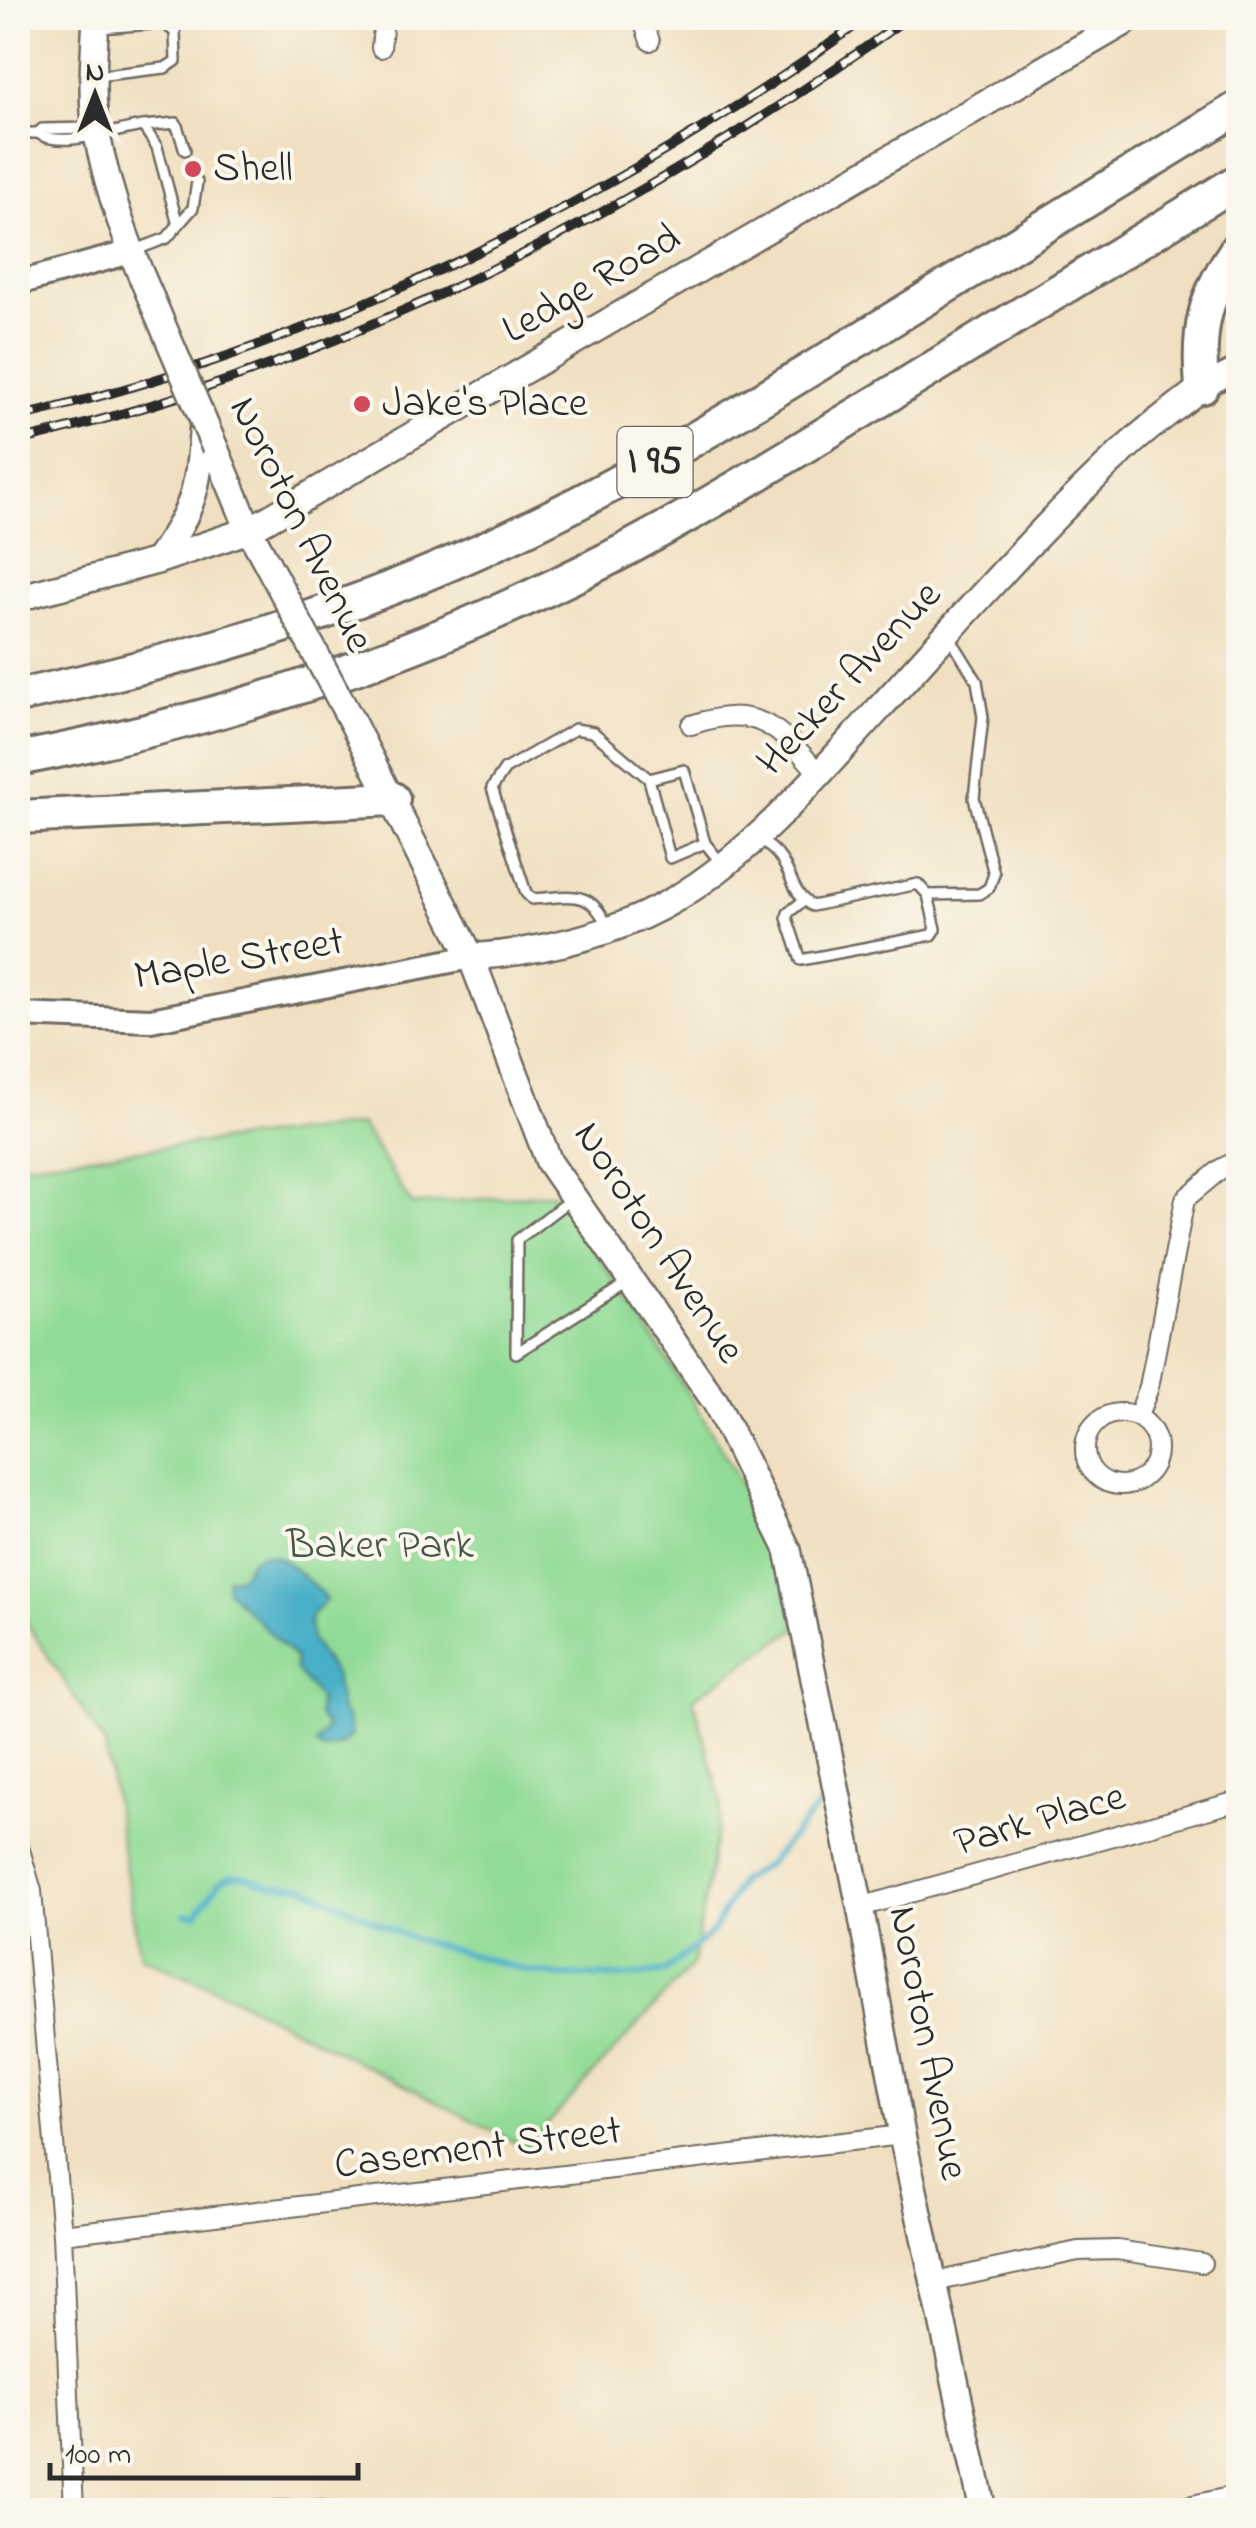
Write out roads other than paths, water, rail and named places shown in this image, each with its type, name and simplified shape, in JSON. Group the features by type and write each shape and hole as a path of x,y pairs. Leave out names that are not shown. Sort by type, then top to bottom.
{"highway":[{"name":"I 95","path":"18,696 160,663 294,623 504,540 704,434 1238,108"},
{"name":"I 95","path":"18,759 191,719 315,682 406,649 608,559 740,486 1238,181"},
{"path":"1202,387 1199,352 1206,308 1213,286 1238,248"},
{"path":"18,817 393,799"}],"main road":[{"name":"Ledge Road","path":"18,598 157,562 249,530 1132,18"},
{"name":"Noroton Avenue","path":"96,23 93,77 97,131 131,252 249,530 393,799 471,956 549,1162 716,1403 788,1550 902,2134 983,2510"},
{"name":"Hecker Avenue","path":"471,956 521,953 609,931 661,908 696,886 753,838 818,774 1126,448 1202,387"},
{"path":"157,562 180,529 199,484 204,422"}],"street":[{"path":"381,48 384,18"},
{"path":"642,18 650,42"},
{"path":"18,283 131,252"},
{"name":"Hecker Avenue","path":"1202,387 1238,369"},
{"path":"691,725 715,717 749,716 788,738 818,774"},
{"name":"Maple Street","path":"18,1015 150,1020 471,956"},
{"path":"1138,1416 1149,1387 1186,1198 1238,1160"},
{"path":"1110,1414 1138,1416 1156,1438 1154,1466 1132,1484 1118,1486 1105,1482 1086,1461 1084,1446 1088,1433 1110,1414"},
{"name":"Park Place","path":"860,1907 1238,1801"},
{"path":"18,1843 32,1891 62,2234 74,2510"},
{"name":"Casement Street","path":"62,2234 902,2134"},
{"path":"934,2282 1078,2251 1117,2250 1202,2263"},
{"path":"1170,2510 1238,2495"},
{"path":"277,2510 322,2510"}],"lane":[{"path":"93,77 165,68 176,61 175,32 164,23 96,23"},
{"path":"18,133 38,134 47,140 75,140 97,131 176,122 185,150"},
{"path":"143,126 156,146 178,224"},
{"path":"131,252 167,238 193,208 198,182"},
{"path":"753,838 780,854 803,901 812,906 914,884 928,894 979,894 989,888 994,874 974,798 983,717 977,681 948,634"},
{"path":"609,931 592,901 579,896 532,899 526,892 492,788 504,769 575,728 593,732 649,779 670,858 705,843"},
{"path":"649,779 684,770 705,843 722,864"},
{"path":"803,901 788,913 788,918 796,952 801,960 807,961 932,935 937,925 928,894"},
{"path":"573,1198 517,1240 516,1353 630,1280"}],"water":[{"path":"261,1554 277,1557 289,1565 326,1600 309,1618 311,1640 334,1674 341,1710 348,1719 351,1735 339,1746 322,1750 316,1744 327,1727 318,1715 319,1699 295,1669 295,1658 227,1590 227,1578 241,1576 250,1561"}],"waterway":[{"path":"186,1914 196,1914 220,1882 230,1876 245,1876 270,1885 302,1886 410,1938 528,1971 558,1976 629,1977 665,1971 712,1933 741,1880 767,1865 821,1803"}],"railway":[{"path":"18,417 131,387 243,350 462,260 670,148 866,18"},
{"path":"18,441 138,409 255,370 370,325 483,274 701,155 907,18"}],"place":[{"name":"Shell","path":"193,169"},
{"name":"Jake's Place","path":"362,404"}],"park label":[{"name":"Baker Park","path":"380,1546"}]}
